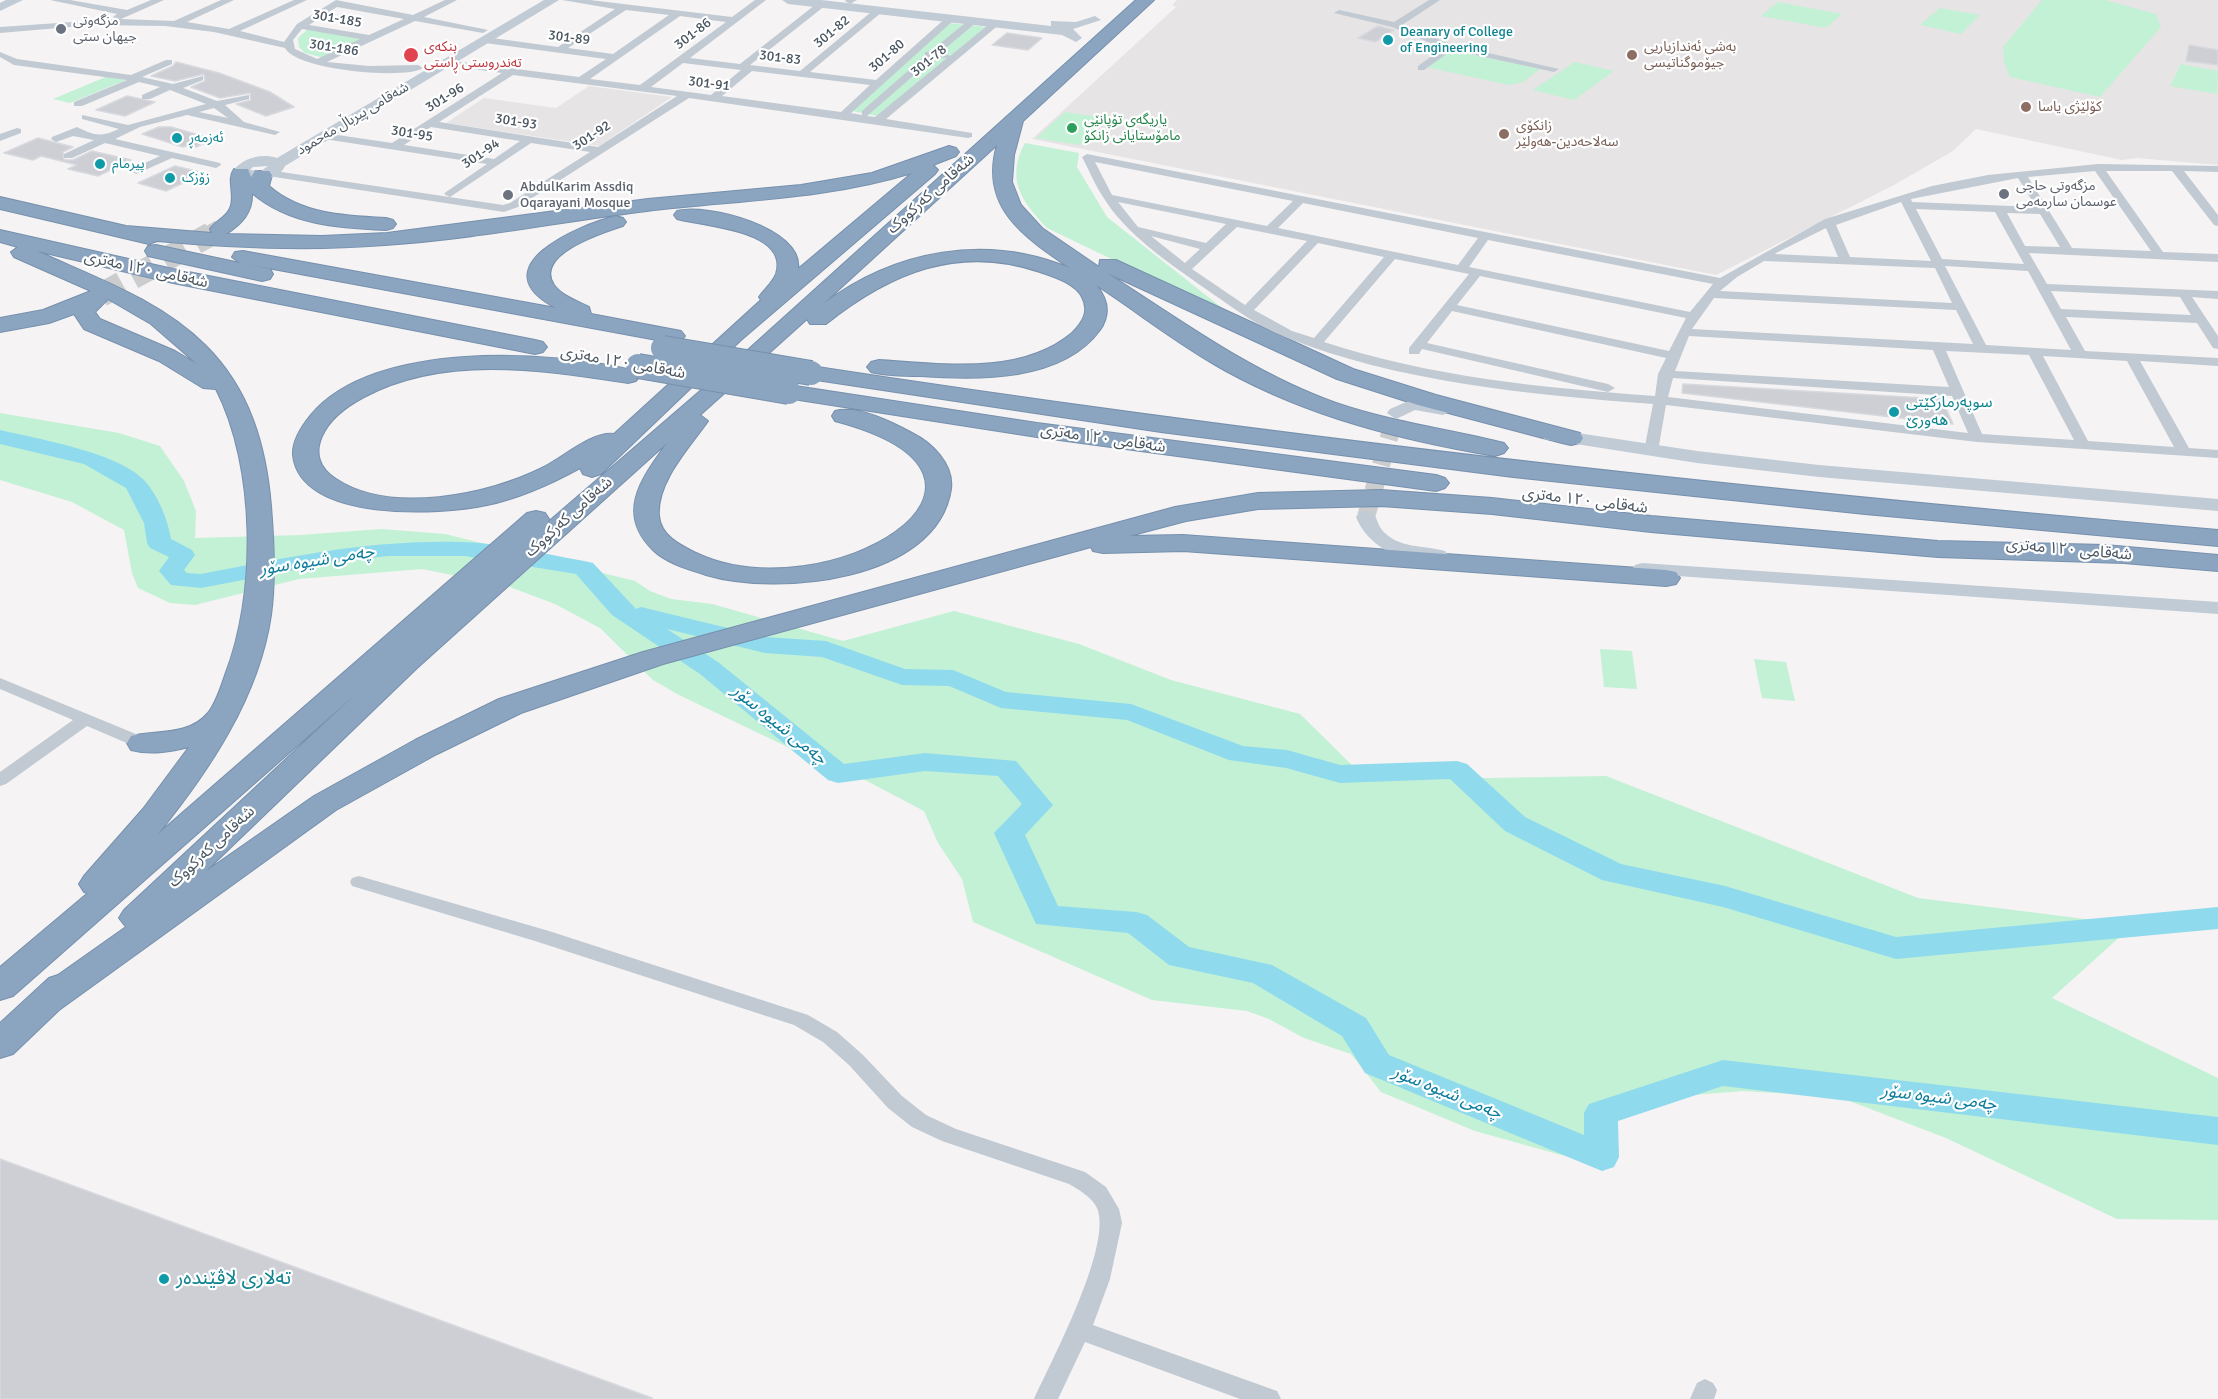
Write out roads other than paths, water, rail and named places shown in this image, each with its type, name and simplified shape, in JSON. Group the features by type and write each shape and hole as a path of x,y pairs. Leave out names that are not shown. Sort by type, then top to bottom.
{"highway":[{"name":"شەقامی کەرکووک","path":"0,987 142,866 395,658 579,494 723,383 758,353 841,275 1146,0"},
{"path":"1071,41 1111,7"},
{"name":"شەقامی کەرکووک","path":"579,494 690,376 733,335 985,119"},
{"path":"1014,120 1004,157 1002,179 1007,196 1026,222 1043,238 1209,351 1260,379 1337,410 1392,427 1473,445 2056,516 2126,543"},
{"path":"269,168 258,183 259,188 279,203 307,213 354,222 454,224 852,185 892,176 949,152"},
{"path":"220,229 236,217 242,208 241,173"},
{"path":"0,203 200,249 668,342"},
{"path":"129,232 236,242 344,242 438,234 610,210"},
{"name":"شەقامی ١٢٠ مەتری","path":"0,215 249,271 813,366 1063,411 1439,460 1821,502 2126,543 2218,563"},
{"path":"668,342 566,306 546,292 541,284 539,271 542,264 554,249 573,237 597,227 629,219 696,215 752,227 764,232 779,246 788,263 788,272 778,290 751,314 733,335"},
{"path":"1026,222 1071,248 1327,367 1382,386 1571,438"},
{"name":"شەقامی ١٢٠ مەتری","path":"0,236 225,287 633,371"},
{"path":"11,249 173,286 820,405 1225,467 1577,512 1938,549 2126,543"},
{"path":"0,978 11,963 102,879 181,782 219,720 247,660 255,627 260,585 254,455 241,417 220,378 199,352 173,328 115,294 11,249"},
{"path":"758,353 809,325 880,277 917,264 942,259 998,257 1032,262 1078,281 1092,295 1096,304 1095,321 1081,338 1056,353 1026,364 959,371 813,366"},
{"path":"0,325 49,316 97,297 84,310 87,320 182,363 208,381 241,417"},
{"path":"633,371 501,361 451,364 413,371 370,385 338,402 312,430 306,456 318,478 353,497 390,504 462,502 514,489 570,464 662,400 690,376"},
{"path":"859,366 957,382 1437,446 1680,476 1795,486"},
{"path":"723,383 666,463 649,493 645,510 648,524 655,537 670,550 693,562 723,572 754,576 799,575 841,567 882,552 910,535 929,515 938,495 937,474 926,455 908,441 874,424 778,396"},
{"name":"شەقامی ١٢٠ مەتری","path":"778,396 1415,480 1698,513 2126,543 2218,538"},
{"path":"47,1001 325,803 465,727 545,693 653,658 1161,518 1224,506 1299,499 1441,501 1650,524 1764,532"},
{"path":"991,566 1059,551 1102,545 1183,543 1666,578"},
{"name":"شەقامی کەرکووک","path":"0,1044 47,1001 395,658"},
{"path":"142,743 165,743 189,737 219,720"},
{"path":"142,743 169,759 181,782"}],"main road":[{"path":"0,7 17,0"},
{"name":"شەقامی پیرباڵ مەحمود","path":"241,173 240,169 245,165 269,168 324,136 446,63 536,0"},
{"name":"شەقامی پیرباڵ مەحمود","path":"269,168 418,68 553,0"},
{"path":"788,0 1068,32 1071,41"},
{"path":"847,0 1065,25 1083,25 1095,20"},
{"path":"1382,386 1395,397 1396,413 1408,405 1423,405 1524,430 1651,451 1848,474 2218,505"},
{"path":"1366,517 1370,530 1380,540 1401,549 1426,554 2218,608"},
{"path":"1666,578 2218,616"}],"street":[{"path":"55,0 128,13"},
{"path":"83,5 95,0"},
{"path":"106,22 159,0"},
{"path":"174,24 229,0"},
{"path":"231,32 302,0"},
{"path":"319,62 452,0"},
{"path":"567,0 735,20"},
{"name":"301-86","path":"642,89 761,0"},
{"path":"1395,25 1436,0"},
{"name":"301-89","path":"339,2 484,35 559,50 614,57"},
{"name":"301-186","path":"339,2 300,26 289,37 288,46 301,57 319,62 418,68"},
{"path":"712,98 823,3"},
{"path":"559,50 624,7"},
{"name":"301-82","path":"802,74 879,10"},
{"path":"581,81 678,13"},
{"path":"1339,13 1395,25 1445,50"},
{"name":"301-80","path":"843,115 951,18"},
{"path":"866,113 973,21"},
{"path":"0,30 106,22 174,24 231,32 288,46"},
{"name":"301-78","path":"878,120 996,24"},
{"name":"301-185","path":"300,26 370,38"},
{"path":"1427,50 1445,50 1554,69"},
{"path":"1421,68 1445,50"},
{"path":"913,51 933,54"},
{"path":"2,54 14,62 104,72 143,79 198,95 235,116 275,132"},
{"name":"301-83","path":"681,60 876,84"},
{"path":"78,104 143,79 169,62"},
{"name":"301-91","path":"446,63 843,115 968,135"},
{"name":"301-96","path":"393,147 511,72"},
{"path":"146,97 199,78"},
{"path":"198,95 181,105 180,109 210,121 235,116"},
{"name":"301-92","path":"516,204 686,95"},
{"path":"68,156 129,128 245,97"},
{"path":"86,117 129,128"},
{"name":"301-93","path":"429,124 598,150"},
{"path":"89,136 115,125"},
{"path":"0,138 17,130"},
{"path":"56,139 74,131 139,148 153,146 216,165"},
{"name":"301-95","path":"324,136 496,162"},
{"name":"301-94","path":"450,194 530,140"},
{"path":"136,171 169,150"},
{"path":"1721,282 1087,157 1108,197 1134,229 1185,269 1246,311 1287,334 1315,345 1460,378 1577,394 1659,400 1977,438 2218,454"},
{"path":"2098,167 2159,255"},
{"path":"1651,451 1659,400 1672,355 1693,316 1710,294 1721,282 1761,257 1830,221 1906,201 1943,187 2022,176 2098,167 2218,169"},
{"path":"2175,167 2218,223"},
{"path":"269,168 516,204"},
{"path":"269,168 495,209 516,204"},
{"path":"2022,176 2068,251"},
{"path":"1108,197 1693,316"},
{"path":"1270,230 1301,199"},
{"path":"1906,201 2043,211"},
{"path":"1906,201 1982,349"},
{"path":"1999,209 2080,354"},
{"path":"1830,221 1846,261"},
{"path":"1185,269 1234,223"},
{"path":"1134,229 1208,247"},
{"path":"1461,269 1485,236"},
{"path":"1246,311 1315,239"},
{"path":"2022,249 2214,258 2218,269"},
{"path":"1315,345 1392,255"},
{"path":"1761,257 2032,268"},
{"path":"1402,366 1478,272"},
{"path":"2043,287 2218,295"},
{"path":"2183,293 2218,345"},
{"path":"1710,294 1961,307"},
{"path":"1449,307 1672,355"},
{"path":"2057,313 2201,319"},
{"path":"1684,332 2218,362"},
{"path":"1419,345 1659,400"},
{"path":"1938,346 1977,438"},
{"path":"2034,352 2083,445"},
{"path":"2131,357 2184,452"},
{"path":"1665,374 1959,392"},
{"path":"0,683 142,743"},
{"path":"0,780 86,719"},
{"path":"359,882 553,939 801,1020 830,1037 895,1102 919,1121 949,1135 1086,1183 1105,1202 1111,1217 1104,1267 1080,1330 1046,1399"},
{"path":"1080,1330 1260,1398"}],"waterway":[{"name":"چەمی شیوە سۆر","path":"0,437 92,459 135,484 156,523 159,543 183,555 171,571 180,580 201,581 343,554 388,549 465,549 584,568 621,610 709,668 838,774 925,762 1006,767 1039,805 1009,833 1047,916 1136,923 1180,957 1261,973 1354,1027 1377,1064 1602,1157 1601,1113 1723,1073 2218,1131"},
{"path":"641,615 765,645 826,649 902,677 953,678 1001,700 1131,712 1239,754 1287,759 1340,774 1457,770 1515,824 1613,873 1725,897 1896,948 2218,918"}],"tunnel":[{"path":"208,236 220,229"},
{"path":"101,295 211,234"},
{"path":"1366,517 1396,413"}],"place":[{"name":"مزگەوتی جیهان ستی","path":"61,29"},
{"name":"Deanary of College of Engineering","path":"1388,40"},
{"name":"بنکەی تەندروستی ڕاستی","path":"411,55"},
{"name":"بەشی ئەندازیاریی جیۆموگناتیسی","path":"1632,55"},
{"name":"کۆلێژی یاسا","path":"2026,107"},
{"name":"یاریگەی تۆپانێی مامۆستایانی زانکۆ","path":"1072,128"},
{"name":"زانکۆی سەلاحەدین-هەولێر","path":"1504,134"},
{"name":"ئەزمەڕ","path":"177,138"},
{"name":"پیرمام","path":"100,164"},
{"name":"زۆزک","path":"170,178"},
{"name":"مزگەوتی حاجی عوسمان سارمەمی","path":"2004,194"},
{"name":"AbdulKarim Assdiq Oqarayani Mosque","path":"508,195"},
{"name":"سوپەرمارکێتی هەورێ","path":"1894,412"},
{"name":"تەلاری لاڤێندەر","path":"164,1279"}]}
